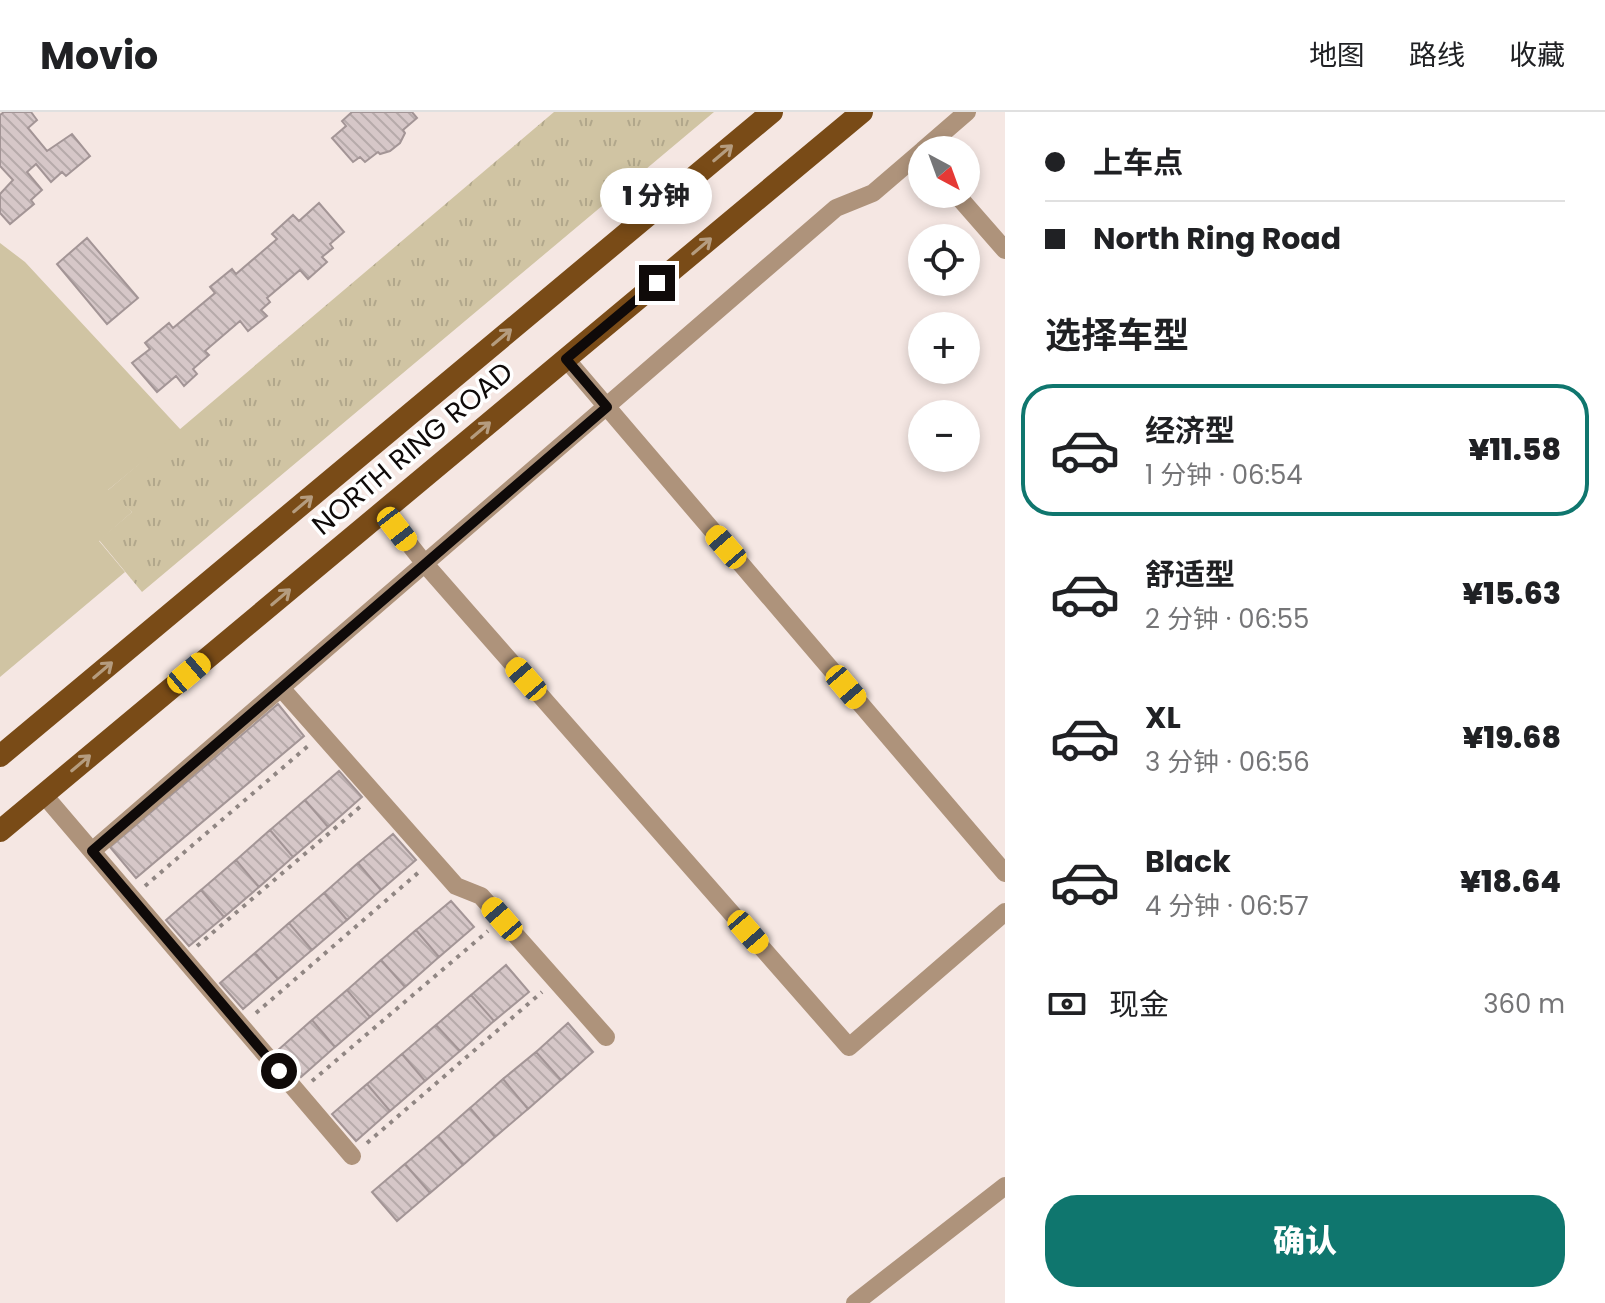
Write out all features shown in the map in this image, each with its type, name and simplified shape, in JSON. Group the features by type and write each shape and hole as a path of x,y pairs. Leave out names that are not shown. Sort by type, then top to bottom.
{"main road":[{"name":"NORTH RING ROAD","path":"0,756 772,112"},
{"name":"NORTH RING ROAD","path":"0,831 862,112"}],"street":[{"path":"940,136 967,112"},
{"path":"92,851 836,208 873,193 908,164"},
{"path":"968,208 1005,250"},
{"path":"566,359 1005,873"},
{"path":"383,511 425,564 849,1047 1005,912"},
{"path":"281,688 456,886 481,896 606,1037"},
{"path":"44,795 352,1156"},
{"path":"855,1303 1005,1186"}],"path":[{"path":"131,898 321,734"},
{"path":"183,958 375,794"},
{"path":"241,1026 433,860"},
{"path":"298,1093 502,919"},
{"path":"352,1156 556,980"}],"green space":[{"path":"554,112 714,112 142,592 99,540 132,512 107,491"},
{"path":"0,243 25,262 181,430 108,490 132,512 99,541 125,572 0,677"}],"building":[{"path":"4,112 31,112 37,120 28,128 47,151 72,134 90,156 66,176 62,172 51,182 36,164 27,172 42,190 31,200 34,204 10,224 0,213 0,194 13,180 0,166 0,115"},
{"path":"352,112 412,112 417,118 403,130 405,133 400,143 390,151 378,152 365,162 360,157 353,162 332,138 346,126 342,121"},
{"path":"319,203 344,232 330,244 333,248 322,257 327,262 308,279 300,270 267,298 270,302 261,310 267,316 248,331 240,321 205,351 209,355 193,369 197,374 184,386 176,376 157,392 132,363 150,349 145,343 169,323 173,328 215,293 210,287 232,269 236,274 277,239 272,234 293,215 299,221"},
{"path":"87,238 138,298 107,324 57,264"},
{"path":"278,704 304,736 136,878 110,847"},
{"path":"339,771 362,797 328,827 305,800"},
{"path":"305,800 328,827 293,857 270,830"},
{"path":"270,830 293,857 259,887 236,860"},
{"path":"393,834 416,860 381,890 358,863"},
{"path":"236,860 259,887 224,917 201,890"},
{"path":"358,863 381,890 347,920 324,893"},
{"path":"201,890 224,917 189,946 166,920"},
{"path":"324,893 347,920 312,950 289,923"},
{"path":"451,901 474,927 439,957 416,930"},
{"path":"289,923 312,950 278,979 255,953"},
{"path":"416,930 439,957 405,987 381,960"},
{"path":"255,953 278,979 243,1009 220,983"},
{"path":"381,960 405,987 370,1017 347,990"},
{"path":"506,965 529,992 494,1021 471,995"},
{"path":"347,990 370,1017 335,1047 312,1020"},
{"path":"471,995 494,1021 460,1051 436,1025"},
{"path":"312,1020 335,1047 301,1077 278,1050"},
{"path":"568,1023 593,1052 561,1080 536,1052"},
{"path":"436,1025 460,1051 425,1081 402,1054"},
{"path":"536,1052 561,1080 528,1109 503,1079"},
{"path":"402,1054 425,1081 390,1111 367,1084"},
{"path":"503,1079 528,1109 495,1137 470,1108"},
{"path":"367,1084 390,1111 356,1141 332,1114"},
{"path":"470,1108 495,1137 463,1165 438,1136"},
{"path":"438,1136 463,1165 430,1193 405,1164"},
{"path":"405,1164 430,1193 397,1221 372,1192"}],"route":[{"path":"279,1071 92,851 607,407 566,359 657,283"}]}
